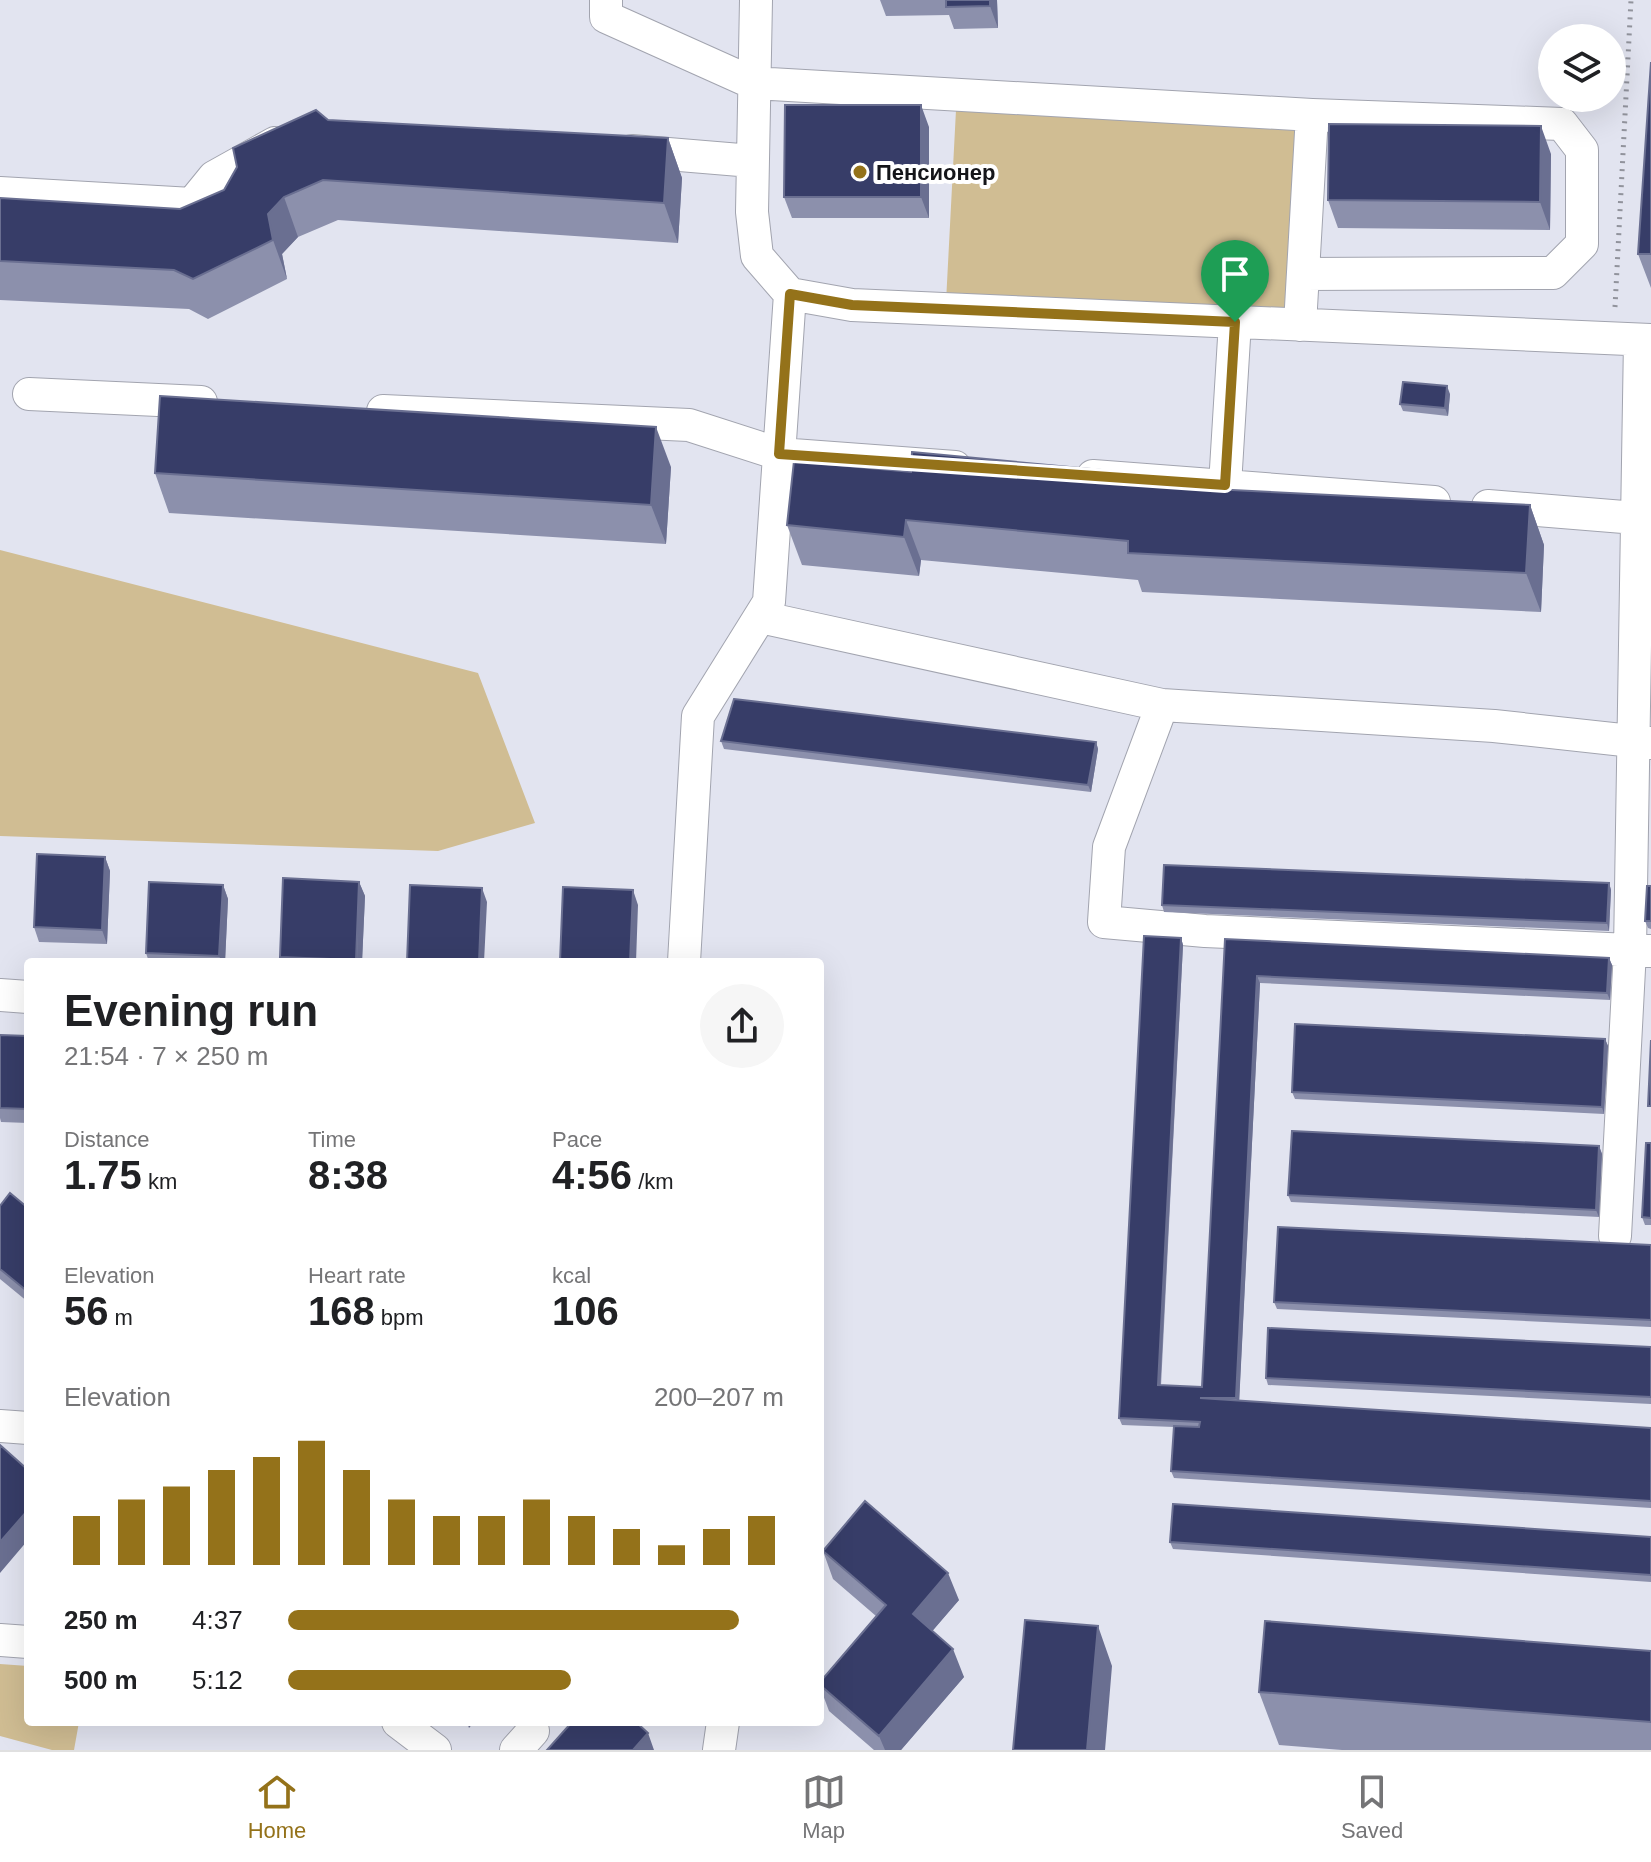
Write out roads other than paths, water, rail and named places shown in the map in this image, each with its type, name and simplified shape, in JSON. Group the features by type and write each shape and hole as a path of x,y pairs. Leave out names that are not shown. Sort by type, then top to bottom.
{"street":[{"path":"606,0 606,17 753,83 1312,115 1562,124 1582,150 1582,244 1553,273 1303,274"},
{"path":"756,0 752,212 757,256 790,294 852,305 1635,339 1642,743 1641,950 1615,1236"},
{"path":"1300,325 1312,115"},
{"path":"0,193 192,204 214,177 306,126"},
{"path":"598,149 752,161"},
{"path":"684,958 698,716 769,602 790,294"},
{"path":"1225,485 1235,322"},
{"path":"29,394 233,404"},
{"path":"359,410 689,425 779,454 986,469"},
{"path":"1066,474 1636,518"},
{"path":"760,617 1162,705 1494,726 1642,743"},
{"path":"1162,705 1109,847 1104,922 1205,931 1641,950"},
{"path":"0,995 24,997"},
{"path":"0,1426 24,1428"},
{"path":"0,1640 24,1642"},
{"path":"403,1726 435,1750"},
{"path":"719,1750 722,1726"}],"place":[{"name":"Пенсионер","path":"860,172"}]}
